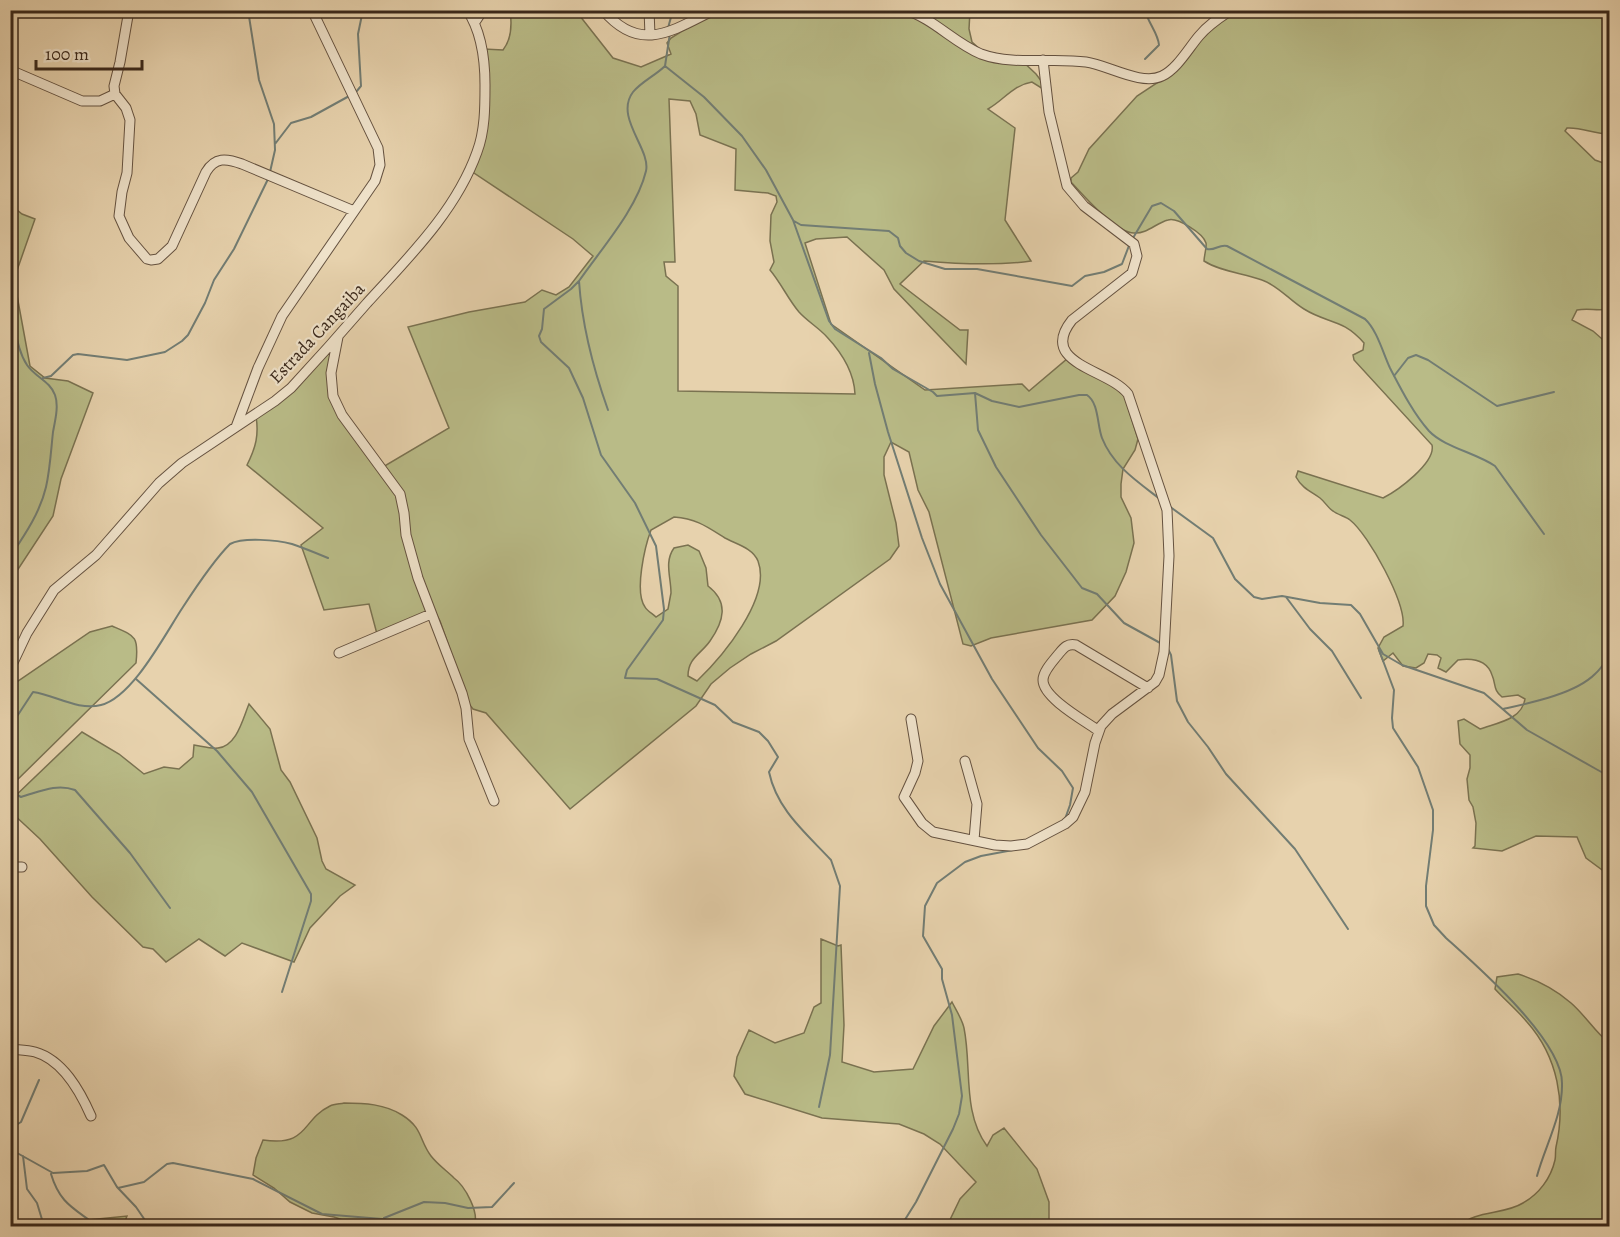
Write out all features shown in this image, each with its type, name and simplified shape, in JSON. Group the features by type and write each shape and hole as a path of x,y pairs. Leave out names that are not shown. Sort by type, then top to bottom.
{"street":[{"path":"129,10 114,86 115,94 126,108 130,120 127,173 119,216 129,238 147,259 158,259 172,246 206,172 215,161 223,159 252,168 354,211"},
{"path":"236,427 258,368 282,316 379,172 380,152 312,10"},
{"name":"Estrada Cangaiba","path":"10,669 27,633 54,590 96,555 159,483 182,463 285,393 423,241 447,208 472,165 480,141 485,107 484,56 475,22 467,10"},
{"path":"475,22 483,10"},
{"path":"603,10 623,30 650,35 665,33 714,10"},
{"path":"649,10 650,35"},
{"path":"905,10 916,14 960,43 984,55 1002,59 1087,62 1146,79 1160,77 1174,66 1211,24 1231,10"},
{"path":"911,719 918,761 905,793 906,801 930,830 1003,846 1027,844 1065,824 1073,817 1085,792 1099,731 1112,714 1158,679 1164,652 1169,556 1167,510 1128,394 1117,382 1072,360 1065,350 1063,337 1066,327 1072,320 1132,273 1137,256 1136,249 1130,240 1084,206 1067,186 1049,112 1043,60"},
{"path":"10,70 82,101 100,101 115,94"},
{"path":"339,334 331,374 333,396 342,415 400,494 410,551 431,614 462,693 469,740 494,801"},
{"path":"339,653 431,614"},
{"path":"1099,731 1053,698 1044,687 1044,674 1065,646 1076,645 1148,688"},
{"path":"965,761 977,804 974,840"},
{"path":"10,867 22,867"},
{"path":"10,1049 32,1052 52,1061 72,1080 91,1116"}],"green space":[{"path":"510,10 576,11 613,58 641,67 671,54 667,43 671,38 714,11 970,11 969,29 972,42 982,51 1019,58 1036,74 1042,82 1043,89 1032,82 1025,84 1014,89 988,109 1015,128 1005,220 1031,261 977,264 924,261 900,284 960,330 968,330 966,364 894,289 884,270 847,237 816,239 805,243 831,324 925,390 1022,384 1029,391 1067,359 1122,388 1138,439 1135,450 1123,469 1121,484 1121,497 1131,518 1134,543 1126,572 1115,596 1092,620 991,638 971,646 963,644 929,512 918,490 909,452 891,442 884,457 884,475 896,523 899,546 890,559 776,641 730,668 711,684 696,706 570,809 486,713 473,709 469,704 434,610 377,634 369,604 324,610 301,545 323,528 247,465 256,441 256,416 328,348 331,355 337,403 383,467 449,428 408,327 469,312 525,302 542,290 556,295 569,287 593,256 573,239 471,171 479,151 484,49 503,50 506,46 510,36","holes":["669,99 690,101 696,114 700,135 736,149 735,190 768,193 776,196 777,202 771,215 770,241 774,262 770,270 799,312 824,334 842,356 852,378 855,394 678,391 678,286 666,276 664,262 675,262","674,517 689,519 701,524 748,550 758,561 760,576 758,592 751,609 731,642 697,681 688,676 690,665 715,634 722,612 719,599 708,586 706,568 699,551 688,545 674,548 671,553 669,559 671,593 668,609 656,617 645,607 640,591 644,557 651,530"]},
{"path":"1236,11 1609,11 1609,134 1572,128 1567,128 1565,131 1595,160 1609,165 1609,309 1577,310 1572,320 1593,331 1609,345 1609,875 1586,858 1577,837 1536,836 1502,851 1473,848 1476,823 1469,800 1467,779 1470,755 1460,744 1458,721 1464,719 1480,729 1514,716 1523,706 1525,699 1518,695 1502,697 1496,689 1490,670 1478,661 1458,660 1446,672 1438,668 1441,658 1437,655 1428,654 1424,663 1416,668 1403,666 1393,653 1383,661 1378,648 1384,637 1403,626 1399,602 1393,586 1376,554 1358,528 1348,519 1331,510 1296,477 1298,471 1383,498 1406,483 1428,460 1432,452 1432,445 1354,360 1353,355 1363,350 1364,343 1349,329 1304,309 1268,283 1218,268 1204,261 1206,243 1189,227 1177,221 1168,220 1143,232 1127,231 1109,220 1071,182 1071,178 1078,172 1089,149 1137,96 1163,79 1212,28"},
{"path":"11,205 22,214 35,219 14,279 30,366 45,378 68,381 93,393 61,479 53,516 11,580"},
{"path":"112,626 134,638 137,647 136,663 11,786 11,686 90,632"},
{"path":"249,704 270,729 281,770 290,782 317,838 326,869 355,885 340,896 310,928 294,962 242,943 225,956 199,939 166,962 153,949 143,947 92,897 40,839 11,812 11,800 82,732 119,754 144,774 164,767 179,769 193,757 194,745 218,748 230,742 238,731"},
{"path":"821,939 838,946 841,945 844,1025 842,1062 874,1072 913,1069 934,1026 952,1002 964,1028 971,1104 979,1133 987,1146 993,1135 1004,1128 1037,1169 1049,1202 1049,1226 947,1226 960,1199 976,1182 940,1144 924,1134 899,1124 822,1118 745,1094 734,1076 737,1057 749,1030 775,1043 804,1033 814,1007 821,1003"},
{"path":"1518,974 1546,986 1565,998 1609,1043 1609,1226 1460,1226 1474,1217 1515,1207 1529,1199 1547,1179 1555,1160 1560,1114 1557,1081 1552,1065 1538,1036 1495,989 1497,977"},
{"path":"344,1103 381,1106 409,1120 417,1129 431,1156 467,1193 475,1214 474,1226 360,1226 334,1217 312,1213 290,1202 274,1188 253,1175 263,1140 289,1140 303,1131 321,1112 332,1105"},
{"path":"127,1216 123,1226 60,1226 67,1222"}],"waterway":[{"path":"248,10 259,80 274,124 275,150 270,172"},
{"path":"356,92 361,86 358,34 363,10"},
{"path":"668,28 673,10"},
{"path":"1145,10 1159,45 1145,59"},
{"path":"670,33 665,66 636,88 628,102 630,122 646,162 646,171 635,200 579,281 544,309 539,336 541,342 569,368 583,398 601,455 635,503 656,546 664,609 663,620 627,670 625,678 657,679 715,705 733,722 759,732 778,757 769,772 779,798 794,820 831,860 840,886 830,1055 819,1107"},
{"path":"665,66 704,97 742,136 766,170 793,220 829,321 835,329 937,396 975,393 992,401 1019,407 1087,395 1094,403 1100,433 1113,457 1127,473 1160,499"},
{"path":"275,144 291,123 311,117 351,95"},
{"path":"43,378 51,376 73,355 127,360 165,352 182,341 188,335 214,280 234,249 269,177"},
{"path":"1133,238 1152,206 1161,203 1174,211 1207,249 1227,246 1365,319 1376,335 1408,401 1429,431 1451,446 1495,466 1544,534"},
{"path":"794,221 801,225 889,231 898,238 900,246 906,253 919,261 945,269 977,269 1072,286 1085,276 1104,272 1122,264 1130,243"},
{"path":"579,281 589,347 608,410"},
{"path":"10,308 23,358 30,369 53,390 57,404 43,497 31,524 10,557"},
{"path":"869,353 888,432 922,538 940,584 992,679 1038,748 1062,771 1073,788 1065,819"},
{"path":"1394,376 1408,358 1416,355 1428,360 1497,406 1554,392"},
{"path":"975,393 978,430 996,467 1041,535 1082,588 1097,594 1124,623 1162,644"},
{"path":"1169,506 1213,538 1235,579 1254,597 1262,599 1282,596 1320,603 1351,605 1360,614 1383,654 1402,665 1484,693 1527,730 1605,774 1610,782"},
{"path":"10,727 33,692 84,706 101,705 113,700 136,678 205,574 230,544 251,540 278,541 328,558"},
{"path":"1286,597 1310,629 1332,651 1361,698"},
{"path":"1167,647 1171,655 1177,701 1188,722 1226,774 1295,849 1348,929"},
{"path":"1379,650 1394,690 1393,728 1418,767 1433,810 1426,906 1434,925 1516,1005 1548,1046 1558,1066 1562,1083 1560,1107 1537,1176"},
{"path":"1503,709 1552,697 1576,687 1597,672 1610,655"},
{"path":"136,679 217,751 252,792 311,894 311,901 282,992"},
{"path":"10,791 21,797 61,787 75,790 130,853 170,908"},
{"path":"901,1226 916,1202 953,1129 959,1114 962,1096 952,1015 942,979 942,969 923,936 925,906 937,883 965,862 981,856 1013,850"},
{"path":"10,1129 21,1122 39,1080"},
{"path":"10,1149 53,1173 87,1171 104,1165 117,1187 136,1207 149,1226"},
{"path":"23,1156 27,1189 37,1203 44,1226"},
{"path":"118,1188 144,1182 167,1164 173,1163 253,1179 322,1214 382,1219 387,1220 392,1226"},
{"path":"51,1174 63,1199 97,1226"},
{"path":"384,1218 424,1202 445,1203 468,1208 492,1207 514,1183"}]}
